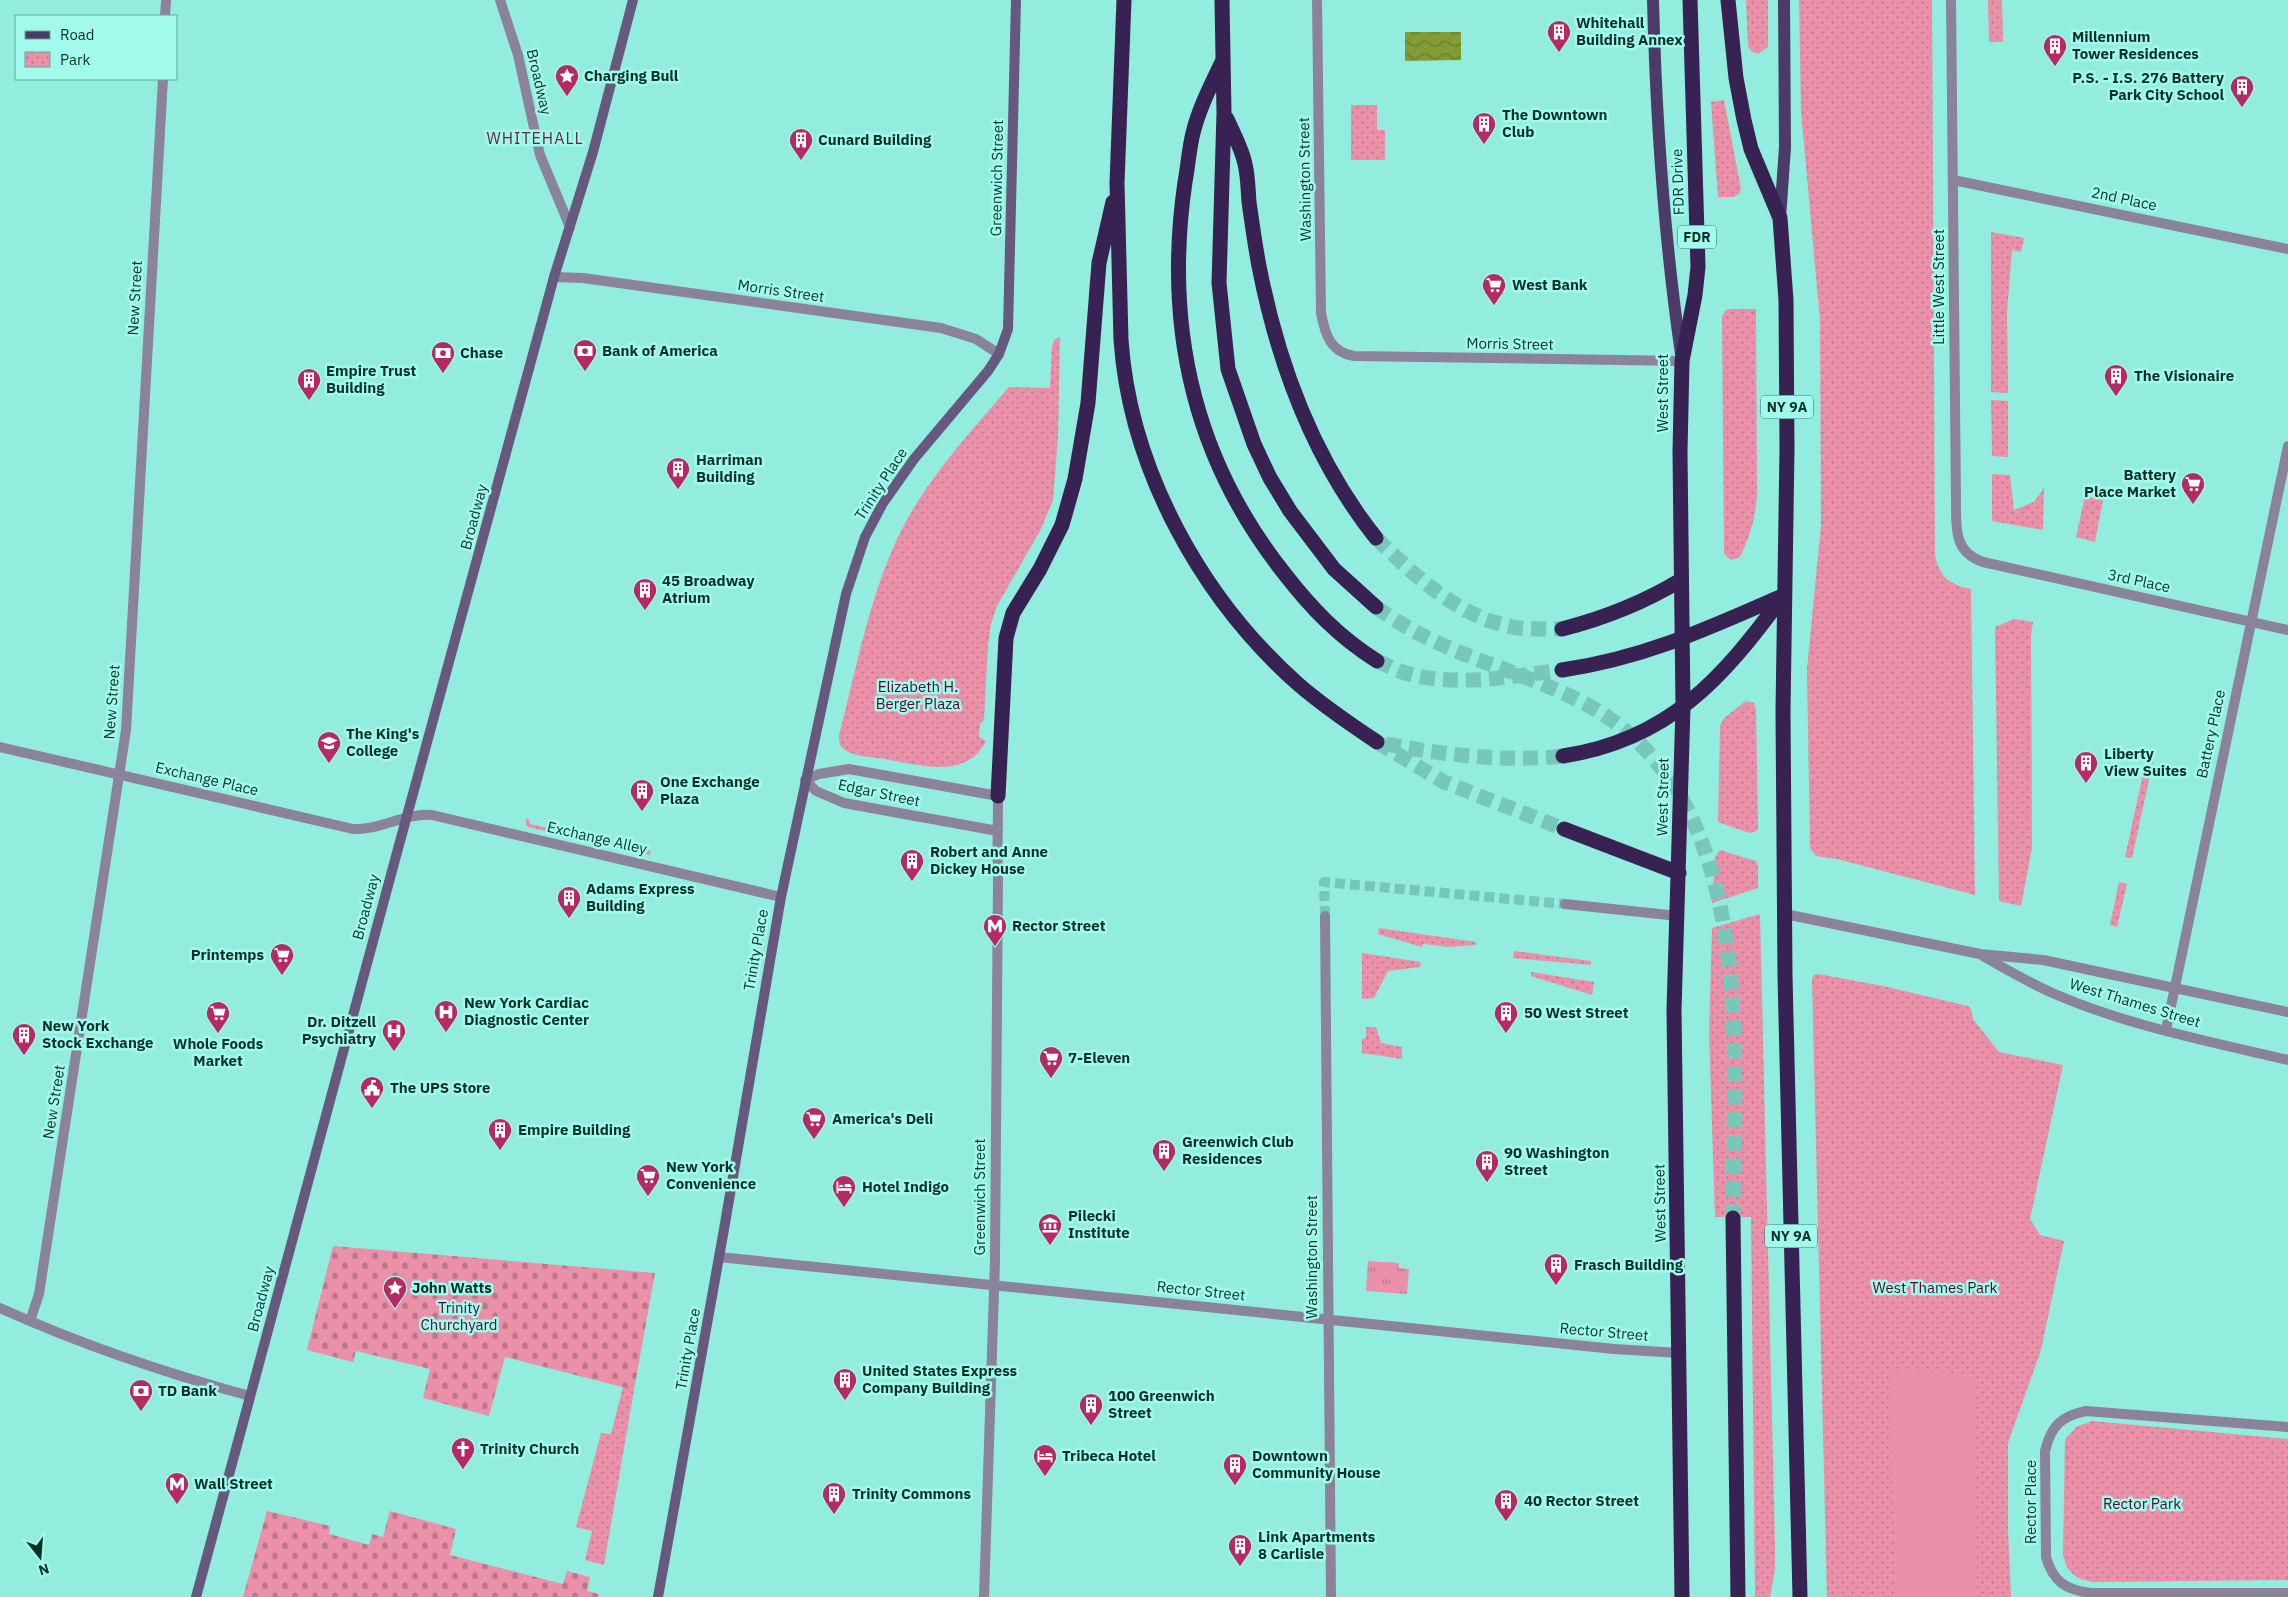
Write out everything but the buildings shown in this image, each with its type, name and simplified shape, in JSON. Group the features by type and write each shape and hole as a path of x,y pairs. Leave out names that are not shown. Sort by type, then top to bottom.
{"highway":[{"path":"1124,0 1117,183 1122,360 1137,433 1168,510 1208,579 1258,643 1298,684 1344,720 1377,742"},
{"path":"1222,0 1224,113 1219,284 1228,369 1254,444 1270,478 1290,511 1334,569 1376,607"},
{"name":"FDR Drive","path":"1682,361 1695,295 1698,267 1690,0"},
{"path":"1728,0 1736,78 1744,120 1751,148 1780,218"},
{"path":"1223,60 1206,96 1193,133 1179,226 1178,309 1194,399 1208,443 1226,482 1248,523 1271,557 1327,624 1377,661"},
{"path":"1224,113 1245,164 1262,280 1289,376 1309,429 1329,471 1357,514 1376,538"},
{"path":"998,796 1006,638 1013,613 1040,569 1062,525 1072,494 1088,403 1099,264 1117,183"},
{"name":"NY 9A","path":"1780,218 1786,300 1787,367 1787,509 1783,596 1785,914 1800,1597"},
{"name":"West Street","path":"1682,361 1681,580 1683,707 1674,1010 1682,1597"},
{"path":"1562,629 1622,610 1651,598 1681,580"},
{"path":"1562,670 1619,660 1682,640 1783,596"},
{"path":"1563,756 1596,751 1618,744 1646,732 1683,707 1749,642 1783,596"},
{"path":"1564,829 1679,873"},
{"path":"1733,1218 1738,1597"}],"main road":[{"name":"Broadway","path":"196,1597 406,816 554,277 570,227 633,0"},
{"name":"Greenwich Street","path":"998,354 1006,336 1009,318 1016,0"},
{"name":"West Street","path":"1653,0 1658,108 1669,259 1682,361"},
{"path":"1780,218 1785,148 1784,0"},
{"name":"Trinity Place","path":"658,1597 781,897 846,594 864,537 883,503 903,474 988,372 998,354"}],"street":[{"path":"165,15 166,0"},
{"name":"Broadway","path":"500,0 518,55 540,154 570,227"},
{"name":"Washington Street","path":"1317,0 1321,313 1327,339 1339,352"},
{"name":"Little West Street","path":"1951,0 1956,526 1963,549 1971,558 1983,562"},
{"name":"New Street","path":"30,1321 40,1284 126,730 162,80"},
{"name":"2nd Place","path":"1954,180 2288,249"},
{"name":"Morris Street","path":"554,277 593,280 941,328 976,339 998,354"},
{"name":"Morris Street","path":"1339,352 1354,356 1682,361"},
{"name":"Battery Place","path":"2166,1030 2288,446"},
{"name":"3rd Place","path":"1983,562 2288,630"},
{"name":"Exchange Place","path":"0,747 353,829 384,824 406,816"},
{"name":"Edgar Street","path":"998,796 849,770 819,774 805,780 816,791 844,803 998,831"},
{"name":"Greenwich Street","path":"984,1597 994,1285 998,796"},
{"name":"Exchange Alley","path":"406,816 432,815 781,897"},
{"path":"1565,904 1678,916"},
{"name":"West Thames Street","path":"1785,914 1980,954 2043,960 2288,1012"},
{"name":"Washington Street","path":"1325,916 1331,1597"},
{"name":"West Thames Street","path":"1980,954 2058,995 2098,1010 2166,1030 2288,1060"},
{"name":"Rector Street","path":"719,1257 1614,1349 1680,1353"},
{"path":"0,1308 155,1368 250,1396"},
{"name":"Rector Place","path":"2288,1427 2086,1411 2070,1414 2058,1423 2049,1436 2046,1451 2046,1557 2050,1570 2060,1582 2073,1590 2091,1593 2288,1593"}],"green space":[{"path":"1746,0 1768,0 1768,47 1758,54 1751,51 1748,46"},
{"path":"1799,0 1932,0 1935,555 1939,569 1947,579 1957,585 1971,589 1975,895 1837,859 1816,856 1810,848 1807,669 1821,525 1820,321 1801,111"},
{"path":"1988,0 2002,0 2003,42 1989,42"},
{"path":"1724,100 1741,189 1739,194 1733,197 1718,197 1711,102"},
{"path":"1351,105 1377,105 1377,130 1385,130 1385,160 1351,160"},
{"path":"1991,232 2024,238 2021,252 2012,250 2007,312 2008,393 1991,392"},
{"path":"1756,309 1757,494 1754,518 1747,542 1740,557 1731,560 1724,554 1722,316 1726,310"},
{"name":"Elizabeth H. Berger Plaza","path":"1060,337 1058,437 1053,500 1041,529 997,606 991,624 984,720 980,724 979,737 986,741 978,753 967,761 941,767 912,764 848,752 840,745 839,735 872,607 889,557 900,533 923,493 936,475 1009,387 1050,388 1052,346 1054,340"},
{"path":"1991,400 2008,401 2008,457 1992,456"},
{"path":"1992,474 2010,475 2014,510 2034,502 2044,488 2043,530 1992,521"},
{"path":"2085,496 2103,500 2095,542 2076,537"},
{"path":"2014,619 2033,622 2031,635 2032,848 2021,906 1999,901 1995,627"},
{"path":"1746,701 1754,703 1756,709 1758,827 1757,831 1749,833 1718,822 1720,726 1724,718"},
{"path":"2147,756 2154,757 2132,858 2125,857"},
{"path":"526,819 529,819 530,824 651,851 649,855 528,827"},
{"path":"1720,850 1756,861 1758,866 1758,888 1712,903 1715,857"},
{"path":"2119,882 2127,884 2117,927 2110,925"},
{"path":"1760,914 1775,1545 1775,1569 1770,1597 1755,1597 1751,1217 1715,1217 1709,1033 1712,928"},
{"path":"1379,928 1476,942 1476,945 1449,947 1423,944 1422,947 1378,934"},
{"path":"1514,951 1591,961 1591,965 1513,958"},
{"path":"1362,953 1421,962 1420,967 1388,971 1374,998 1362,999"},
{"path":"1531,972 1594,982 1592,995 1531,976"},
{"name":"West Thames Park","path":"1818,974 1883,986 1968,1006 1971,1009 1973,1019 1999,1052 2063,1065 2030,1219 2040,1235 2064,1241 2041,1350 2008,1443 2008,1529 2011,1597 1827,1597 1812,979 1814,975"},
{"path":"1366,1027 1376,1027 1381,1043 1402,1047 1402,1059 1362,1053 1362,1039 1366,1038"},
{"name":"Trinity Churchyard","path":"333,1246 655,1273 634,1390 505,1357 489,1416 423,1398 430,1369 356,1351 353,1362 307,1350"},
{"path":"1368,1261 1399,1263 1399,1268 1409,1269 1407,1294 1366,1291"},
{"path":"1889,1368 1976,1375 1977,1597 1896,1597"},
{"path":"623,1387 634,1390 604,1565 585,1560 592,1531 576,1527 601,1433 611,1434"},
{"name":"Rector Park","path":"2092,1421 2288,1439 2288,1580 2094,1582 2072,1574 2066,1565 2063,1553 2065,1440 2076,1427"},
{"path":"267,1511 330,1526 329,1534 369,1545 372,1534 383,1537 390,1511 456,1529 450,1555 563,1584 567,1571 590,1577 587,1591 599,1594 598,1597 243,1597"}],"water":[{"path":"1405,32 1461,32 1461,60 1405,61"}],"tunnel":[{"path":"1376,538 1420,579 1453,603 1470,612 1508,626 1562,629"},
{"path":"1376,607 1429,639 1566,694 1593,708 1647,751 1685,806 1711,869 1726,938 1733,1010 1735,1083 1733,1218"},
{"path":"1377,661 1409,674 1447,680 1486,679 1562,670"},
{"path":"1377,742 1444,782 1564,829"},
{"path":"1386,744 1496,758 1563,756"},
{"path":"1325,916 1324,882 1565,904"}],"place":[{"name":"Whitehall Building Annex","path":"1559,53"},
{"name":"Millennium Tower Residences","path":"2055,67"},
{"name":"Charging Bull","path":"567,97"},
{"name":"P.S. - I.S. 276 Battery Park City School","path":"2242,108"},
{"name":"The Downtown Club","path":"1484,145"},
{"name":"Cunard Building","path":"801,161"},
{"name":"West Bank","path":"1494,306"},
{"name":"Bank of America","path":"585,372"},
{"name":"Chase","path":"443,374"},
{"name":"The Visionaire","path":"2116,397"},
{"name":"Empire Trust Building","path":"309,401"},
{"name":"Harriman Building","path":"678,490"},
{"name":"Battery Place Market","path":"2193,505"},
{"name":"45 Broadway Atrium","path":"645,611"},
{"name":"The King's College","path":"329,764"},
{"name":"Liberty View Suites","path":"2086,784"},
{"name":"One Exchange Plaza","path":"642,812"},
{"name":"Robert and Anne Dickey House","path":"912,882"},
{"name":"Adams Express Building","path":"569,919"},
{"name":"Rector Street","path":"995,947"},
{"name":"Printemps","path":"282,976"},
{"name":"New York Cardiac Diagnostic Center","path":"446,1033"},
{"name":"Whole Foods Market","path":"218,1034"},
{"name":"50 West Street","path":"1506,1034"},
{"name":"Dr. Ditzell Psychiatry","path":"394,1052"},
{"name":"New York Stock Exchange","path":"24,1056"},
{"name":"7-Eleven","path":"1051,1079"},
{"name":"The UPS Store","path":"372,1109"},
{"name":"America's Deli","path":"814,1140"},
{"name":"Empire Building","path":"500,1151"},
{"name":"Greenwich Club Residences","path":"1164,1172"},
{"name":"90 Washington Street","path":"1487,1183"},
{"name":"New York Convenience","path":"648,1197"},
{"name":"Hotel Indigo","path":"844,1208"},
{"name":"Pilecki Institute","path":"1050,1246"},
{"name":"Frasch Building","path":"1556,1286"},
{"name":"John Watts","path":"395,1309"},
{"name":"United States Express Company Building","path":"845,1401"},
{"name":"TD Bank","path":"141,1412"},
{"name":"100 Greenwich Street","path":"1091,1426"},
{"name":"Trinity Church","path":"463,1470"},
{"name":"Tribeca Hotel","path":"1045,1477"},
{"name":"Downtown Community House","path":"1235,1486"},
{"name":"Wall Street","path":"177,1505"},
{"name":"Trinity Commons","path":"834,1515"},
{"name":"40 Rector Street","path":"1506,1522"},
{"name":"Link Apartments 8 Carlisle","path":"1240,1567"}],"district":[{"name":"WHITEHALL","path":"535,138"}]}
